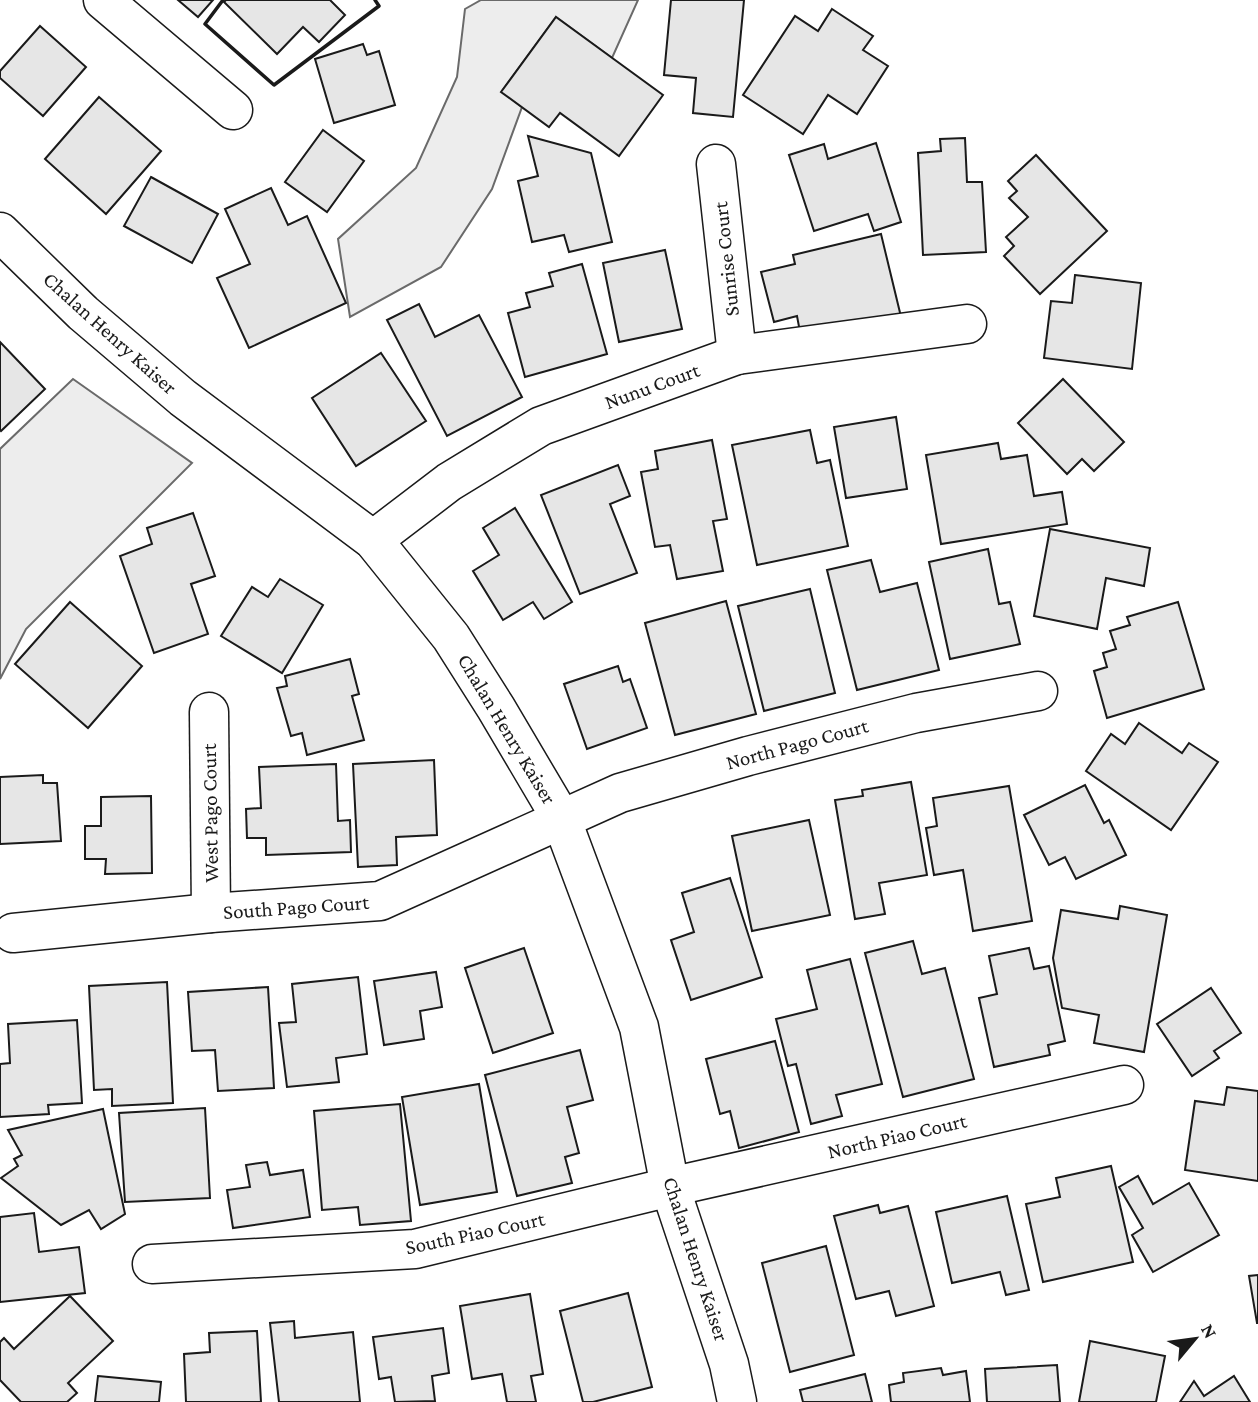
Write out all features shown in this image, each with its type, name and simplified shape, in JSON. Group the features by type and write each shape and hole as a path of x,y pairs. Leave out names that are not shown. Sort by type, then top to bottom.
{"street":[{"path":"103,0 233,110"},
{"name":"Sunrise Court","path":"716,164 737,355"},
{"name":"Chalan Henry Kaiser","path":"1,235 83,313 183,398 373,540 451,637 561,818 639,1027 670,1187 729,1364 737,1402"},
{"name":"Nunu Court","path":"373,540 449,482 541,426 737,355 967,324"},
{"name":"North Pago Court","path":"561,818 620,793 748,755 916,713 1038,691"},
{"name":"West Pago Court","path":"208,712 211,913"},
{"name":"South Pago Court","path":"13,933 211,913 380,901 561,818"},
{"name":"North Piao Court","path":"670,1187 1124,1085"},
{"name":"South Piao Court","path":"152,1264 415,1249 670,1187"}],"shaded area":[{"path":"481,0 638,0 612,58 556,17 502,91 522,107 492,189 441,267 350,317 338,239 416,168 457,77 465,9"},
{"path":"73,379 192,463 26,629 0,679 0,449"}],"building":[{"path":"178,0 213,0 198,17"},
{"path":"330,0 345,15 319,42 303,27 277,54 224,2"},
{"path":"671,0 744,0 733,117 693,113 696,78 664,75"},
{"path":"832,9 873,36 863,50 888,66 857,114 828,95 803,134 743,95 795,16 818,31"},
{"path":"556,17 663,95 619,156 560,113 549,127 501,92"},
{"path":"40,26 86,67 43,116 0,78 0,71"},
{"path":"363,44 367,55 379,51 395,105 334,123 315,59"},
{"path":"99,97 161,151 106,214 45,159"},
{"path":"323,130 364,161 327,212 285,182"},
{"path":"528,136 591,153 612,242 569,252 564,235 532,242 518,181 538,176"},
{"path":"965,138 967,182 982,182 986,252 923,255 918,153 941,151 940,139"},
{"path":"876,143 901,222 874,231 868,214 814,231 789,155 824,144 828,159"},
{"path":"1036,155 1107,231 1040,294 1004,256 1014,246 1006,237 1028,217 1009,198 1017,191 1008,181"},
{"path":"151,177 218,214 192,263 124,226"},
{"path":"271,188 288,225 307,216 346,303 249,348 217,278 250,264 225,209"},
{"path":"881,234 902,321 800,332 797,316 774,322 761,272 795,264 793,255"},
{"path":"665,250 682,329 619,342 603,263"},
{"path":"582,264 607,354 525,377 508,313 530,307 526,293 553,286 549,273"},
{"path":"1075,275 1141,283 1132,369 1044,358 1051,301 1072,303"},
{"path":"419,304 435,337 479,315 522,397 447,436 387,320"},
{"path":"0,342 45,389 1,431 0,430"},
{"path":"381,353 426,421 356,466 312,398"},
{"path":"1063,379 1124,442 1094,471 1082,459 1067,474 1018,423"},
{"path":"896,417 907,489 846,498 834,427"},
{"path":"810,430 817,463 830,460 848,546 757,565 732,445"},
{"path":"712,440 727,519 713,521 723,571 677,579 670,545 655,547 641,472 658,469 655,451"},
{"path":"998,443 1001,459 1027,455 1034,496 1062,492 1067,524 941,544 926,455"},
{"path":"618,465 630,496 610,504 637,573 580,594 541,495"},
{"path":"515,508 572,602 544,619 533,602 503,620 473,571 499,555 483,528"},
{"path":"193,513 215,576 191,584 208,634 154,653 120,556 152,544 147,528"},
{"path":"1050,529 1150,548 1144,586 1106,578 1097,629 1034,616"},
{"path":"988,549 999,604 1010,602 1020,644 950,659 929,562"},
{"path":"871,560 880,592 917,583 939,670 857,690 827,570"},
{"path":"280,579 323,605 282,673 221,636 252,587 268,597"},
{"path":"810,589 835,693 764,711 738,606"},
{"path":"726,601 756,714 675,735 645,623"},
{"path":"70,602 142,666 88,728 15,664"},
{"path":"1178,602 1204,689 1107,718 1094,671 1107,667 1103,653 1116,649 1110,631 1130,625 1127,617"},
{"path":"350,659 359,694 352,696 364,740 307,755 302,733 291,736 277,688 287,686 285,676"},
{"path":"618,666 623,682 630,679 647,728 587,749 564,684"},
{"path":"1139,723 1182,753 1189,743 1218,762 1171,830 1086,771 1111,734 1125,744"},
{"path":"434,760 437,835 396,837 397,865 358,867 353,764"},
{"path":"336,764 338,821 350,820 351,852 266,855 266,838 247,838 246,809 261,808 259,767"},
{"path":"43,775 43,783 57,783 61,841 0,844 0,777"},
{"path":"911,782 927,875 879,883 885,914 855,919 835,800 863,796 862,790"},
{"path":"1085,785 1104,823 1109,820 1126,855 1076,879 1065,857 1049,865 1024,815"},
{"path":"1009,786 1032,921 973,931 963,870 934,875 926,828 937,826 933,798"},
{"path":"151,796 152,873 105,874 106,859 85,859 85,826 101,826 101,797"},
{"path":"809,820 830,915 752,931 732,836"},
{"path":"730,878 762,977 691,1000 671,940 694,932 682,893"},
{"path":"1120,906 1167,915 1144,1052 1094,1043 1099,1015 1062,1008 1053,958 1061,910 1118,919"},
{"path":"913,941 922,974 945,968 974,1079 903,1097 865,953"},
{"path":"524,948 553,1033 493,1053 465,968"},
{"path":"1029,948 1034,969 1049,966 1065,1041 1048,1045 1050,1055 994,1067 979,998 997,994 989,956"},
{"path":"850,959 882,1084 836,1095 842,1116 811,1124 796,1064 788,1066 776,1019 817,1009 807,970"},
{"path":"436,972 442,1007 420,1011 424,1039 384,1045 374,981"},
{"path":"358,977 367,1054 336,1058 339,1082 287,1087 279,1023 296,1022 292,984"},
{"path":"167,982 173,1103 112,1106 112,1089 94,1090 89,986"},
{"path":"268,987 274,1088 218,1091 215,1050 192,1051 188,992"},
{"path":"1211,988 1241,1033 1214,1051 1219,1058 1192,1076 1157,1024"},
{"path":"77,1020 82,1103 48,1105 49,1114 0,1117 0,1064 10,1063 8,1024"},
{"path":"775,1041 799,1132 739,1148 730,1111 720,1114 706,1059"},
{"path":"580,1050 593,1100 567,1107 579,1153 565,1157 572,1183 517,1196 485,1075"},
{"path":"479,1084 497,1192 420,1205 402,1097"},
{"path":"1227,1087 1258,1091 1258,1181 1185,1170 1195,1101 1224,1105"},
{"path":"400,1104 411,1221 360,1225 358,1207 322,1210 314,1111"},
{"path":"205,1108 210,1198 125,1202 119,1113"},
{"path":"103,1109 125,1214 101,1229 89,1210 61,1225 1,1178 18,1166 14,1159 22,1155 8,1130"},
{"path":"267,1162 270,1175 303,1170 310,1217 233,1228 227,1190 250,1187 246,1165"},
{"path":"1111,1166 1133,1262 1043,1282 1026,1204 1060,1197 1056,1178"},
{"path":"1138,1176 1153,1204 1189,1183 1219,1235 1153,1272 1132,1235 1143,1228 1119,1187"},
{"path":"1007,1196 1029,1290 1006,1295 1000,1272 952,1283 936,1212"},
{"path":"878,1205 880,1213 908,1206 934,1306 896,1316 889,1291 856,1299 834,1216"},
{"path":"34,1213 39,1252 79,1247 85,1293 0,1302 0,1217"},
{"path":"826,1246 854,1355 790,1372 762,1263"},
{"path":"1258,1275 1258,1323 1257,1323 1249,1276"},
{"path":"628,1293 652,1387 593,1402 583,1402 560,1311"},
{"path":"530,1294 543,1374 531,1376 536,1402 507,1402 502,1374 472,1379 460,1306"},
{"path":"70,1296 113,1341 68,1383 77,1393 67,1402 21,1402 0,1380 0,1342 4,1338 14,1349"},
{"path":"294,1321 295,1338 353,1332 360,1402 279,1402 270,1323"},
{"path":"443,1328 449,1373 432,1376 435,1401 395,1402 391,1377 379,1379 373,1337"},
{"path":"257,1331 261,1402 186,1402 184,1354 210,1352 209,1333"},
{"path":"1090,1341 1165,1356 1156,1402 1079,1402"},
{"path":"1057,1365 1060,1402 987,1402 985,1369"},
{"path":"941,1368 943,1375 966,1371 970,1402 891,1402 889,1385 904,1382 903,1373"},
{"path":"865,1374 872,1402 803,1402 800,1390"},
{"path":"98,1376 161,1382 159,1402 95,1402"},
{"path":"1234,1376 1250,1402 1180,1402 1194,1381 1204,1396"}],"wall":[{"path":"223,0 205,24 274,85 379,6 375,0"}]}
